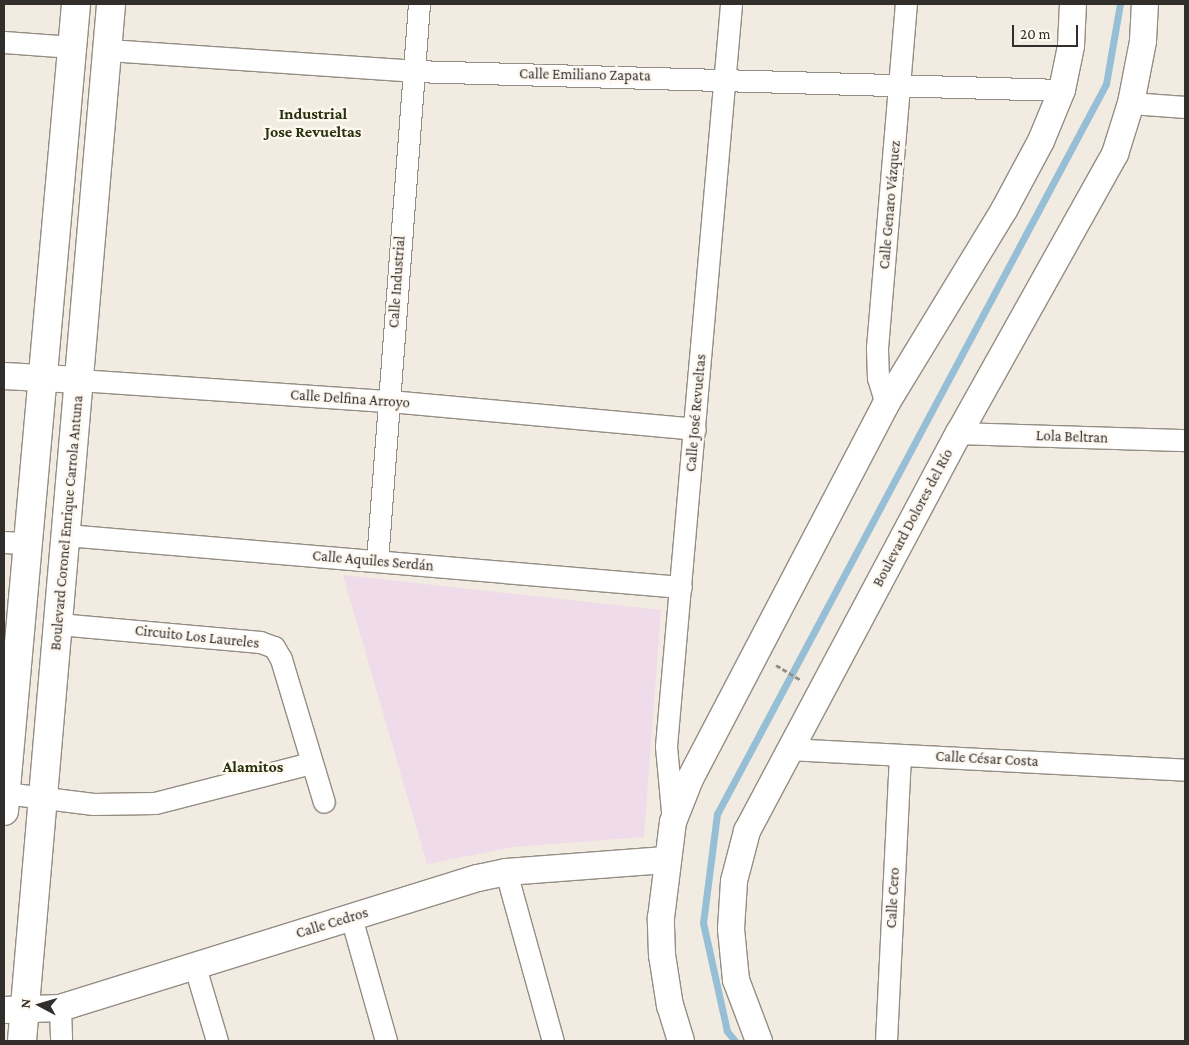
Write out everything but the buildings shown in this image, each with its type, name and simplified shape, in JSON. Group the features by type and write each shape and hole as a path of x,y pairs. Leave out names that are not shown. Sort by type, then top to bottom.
{"main road":[{"path":"5,802 15,543 42,378 76,4"},
{"name":"Boulevard Coronel Enrique Carrola Antuna","path":"22,1041 14,1011 41,797 58,624 112,4"}],"street":[{"name":"Calle Industrial","path":"377,561 419,4"},
{"name":"Calle José Revueltas","path":"673,822 666,746 731,4"},
{"name":"Calle Genaro Vázquez","path":"886,404 878,378 877,348 906,4"},
{"path":"681,1041 670,1006 662,955 666,860 673,822 690,779 886,404 1004,210 1041,141 1062,90 1071,46 1073,4"},
{"name":"Boulevard Dolores del Río","path":"759,1041 736,980 731,929 734,881 747,831 959,433 1098,186 1124,132 1143,41 1145,4"},
{"path":"4,42 72,46"},
{"name":"Calle Emiliano Zapata","path":"108,50 413,71 725,78 1062,90"},
{"path":"1131,103 1185,107"},
{"name":"Calle Delfina Arroyo","path":"4,376 389,401 695,429"},
{"name":"Lola Beltran","path":"959,433 1185,440"},
{"name":"Calle Aquiles Serdán","path":"66,535 680,587"},
{"name":"Circuito Los Laureles","path":"58,624 260,642 274,647 281,659 324,802"},
{"name":"Calle César Costa","path":"789,749 1185,770"},
{"name":"Calle Cero","path":"886,1041 900,754"},
{"path":"5,802 41,797 116,805 155,803 311,763"},
{"name":"Calle Cedros","path":"14,1011 60,1008 351,917 506,872 666,860"},
{"path":"506,872 553,1041"},
{"path":"351,917 386,1041"},
{"path":"195,966 217,1041"},
{"path":"60,1008 61,1041"}],"path":[{"path":"772,663 804,682"}],"shaded area":[{"path":"343,575 661,610 644,837 514,847 427,864"}],"waterway":[{"path":"735,1041 727,1031 703,923 717,814 1106,84 1120,4"}],"district":[{"name":"Industrial Jose Revueltas","path":"313,123"},
{"name":"Alamitos","path":"253,767"}]}
